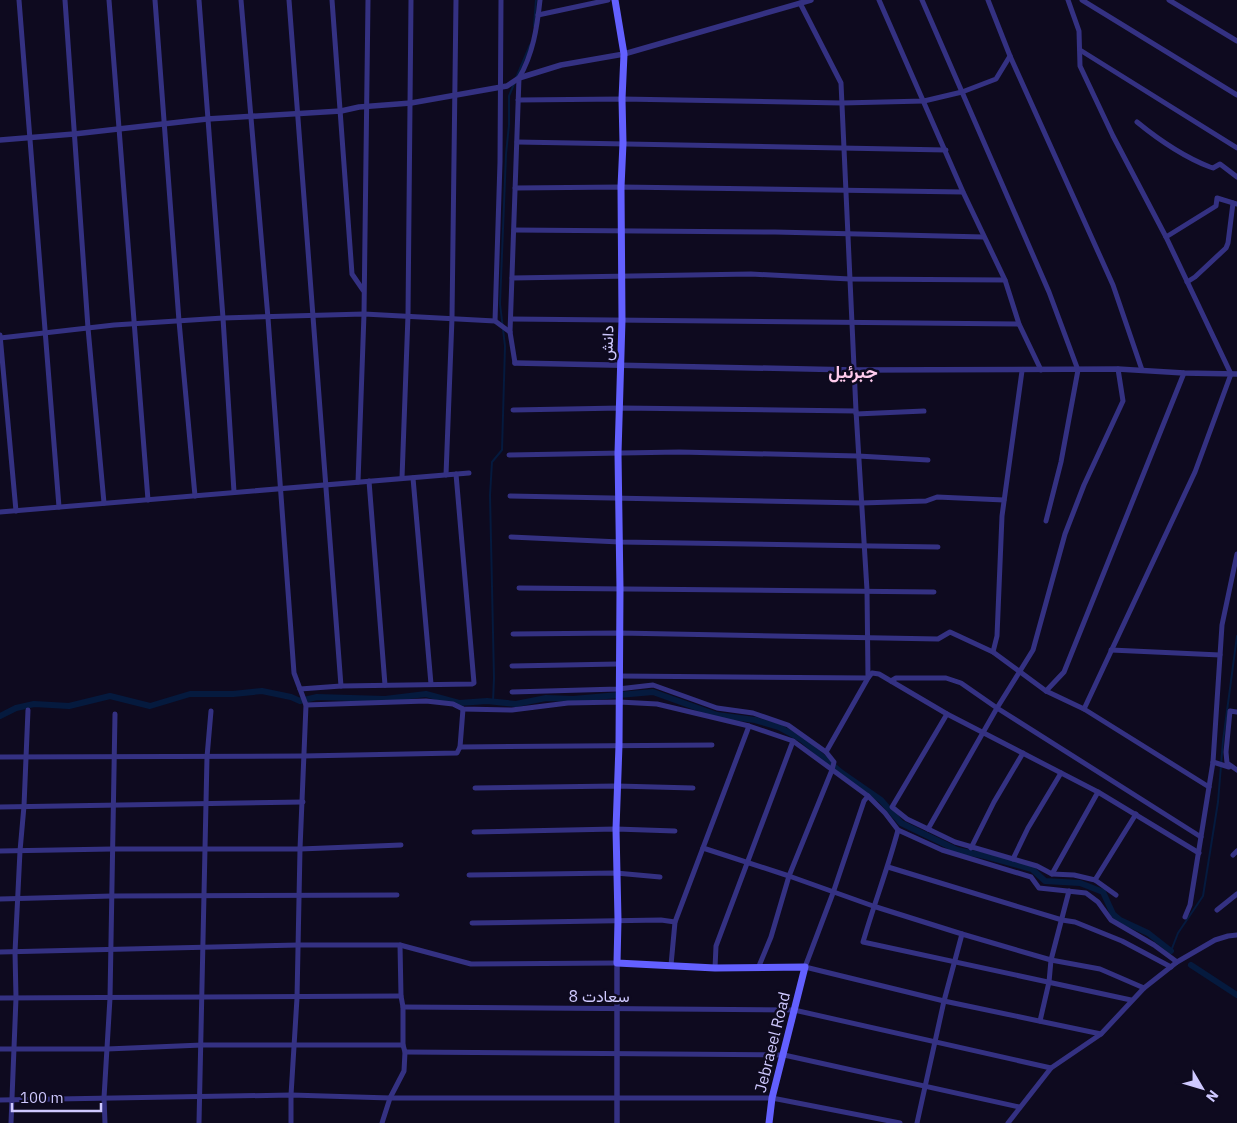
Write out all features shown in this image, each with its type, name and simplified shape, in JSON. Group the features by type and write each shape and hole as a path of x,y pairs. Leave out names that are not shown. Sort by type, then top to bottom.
{"main road":[{"name":"دانش","path":"615,0 624,54 621,187 622,320 618,453 620,589 618,664 619,745 616,830 617,963"},
{"path":"617,963 715,968 759,966 805,967"},
{"name":"Jebraeel Road","path":"769,1123 772,1098 805,967"}],"street":[{"path":"19,0 59,507"},
{"path":"65,0 88,328 104,503"},
{"path":"109,0 148,500"},
{"path":"155,0 179,321 195,496"},
{"path":"199,0 234,492"},
{"path":"241,0 268,318 294,673 306,705 300,849 297,998 291,1123"},
{"path":"289,0 299,114 340,686"},
{"path":"332,0 352,274 364,291"},
{"path":"358,482 364,314 368,0"},
{"path":"402,478 408,316 411,0"},
{"path":"446,475 452,318 456,0"},
{"path":"495,321 504,87 501,0"},
{"path":"540,0 534,43 527,65 519,78 510,319 515,363 854,370 1022,371 1118,369 1234,374"},
{"path":"575,0 576,7"},
{"path":"538,15 608,0"},
{"path":"0,140 207,119 341,111 456,96 504,87 519,78 561,64 624,54 811,0"},
{"path":"879,0 963,192 1005,280 1019,324 1041,370"},
{"path":"922,0 1049,292 1078,370 1062,462 1046,521"},
{"path":"988,0 1010,56 1113,285 1142,370"},
{"path":"1068,0 1079,31 1080,66 1113,136 1234,374 1195,472 1084,709"},
{"path":"1082,0 1237,95"},
{"path":"1170,0 1237,40"},
{"path":"800,3 841,83 858,456 867,590 868,678"},
{"path":"1080,50 1237,148"},
{"path":"518,100 622,99 842,103 924,101 962,92 996,79 1010,56"},
{"path":"1137,122 1158,139 1184,155 1210,168 1220,164 1237,177"},
{"path":"517,142 946,150"},
{"path":"515,188 621,187 963,192"},
{"path":"1166,237 1216,206 1217,198 1235,203 1226,248 1195,278 1188,282"},
{"path":"514,230 984,237"},
{"path":"512,278 751,274 850,279 1005,280"},
{"path":"16,511 0,336 223,318 364,314 495,321 510,332"},
{"path":"510,319 852,324 1019,324"},
{"path":"928,829 997,708 1033,650 1065,534 1084,485 1123,401 1118,369"},
{"path":"993,652 997,636 1004,500 1022,371"},
{"path":"1046,691 1064,672 1184,373"},
{"path":"513,410 620,408 856,413 924,412"},
{"path":"509,455 679,452 858,456 928,460"},
{"path":"0,512 468,473"},
{"path":"300,689 340,686 472,684 475,681 456,474"},
{"path":"413,478 431,684"},
{"path":"369,481 385,685"},
{"path":"510,496 861,502 926,502 937,497 1004,500"},
{"path":"511,537 620,542 938,547"},
{"path":"1185,917 1190,905 1213,762 1222,625 1237,554"},
{"path":"518,588 934,592"},
{"path":"513,634 619,633 938,639 950,632 993,652 1046,691 1084,709 1209,787"},
{"path":"1111,650 1220,655"},
{"path":"512,666 618,664"},
{"path":"826,752 868,678 872,673 879,674 947,714 1098,792 1199,853"},
{"path":"618,676 868,678"},
{"path":"891,681 896,678 946,678 962,683 997,708 1201,837"},
{"path":"512,692 618,689 653,685 717,708 753,713 788,725 826,752 834,762 832,770 789,876 771,936 759,966"},
{"path":"306,705 426,701 453,704 463,710 512,710 568,703 619,702 657,704 749,726 793,741 868,796 898,830 942,850 1030,877 1039,888 1086,893 1098,902 1111,920 1154,945 1177,962"},
{"path":"11,1123 16,998 15,952 28,710"},
{"path":"0,757 115,758 456,753 460,747 463,710"},
{"path":"199,1123 207,757 211,711"},
{"path":"1237,712 1230,711 1226,752 1227,763 1237,771"},
{"path":"105,1123 104,1098 110,998 115,714"},
{"path":"947,714 892,807 907,820 955,842 1037,866 1052,874 1074,875 1095,880 1116,895"},
{"path":"671,965 675,922 749,726"},
{"path":"715,968 716,946 793,741"},
{"path":"460,747 712,745"},
{"path":"972,847 994,802 1023,753"},
{"path":"1213,762 1237,771"},
{"path":"1013,859 1028,828 1061,773"},
{"path":"475,788 617,786 693,788"},
{"path":"1052,874 1098,792"},
{"path":"868,796 864,801 805,967 1101,1034"},
{"path":"0,807 303,802"},
{"path":"1095,880 1136,814"},
{"path":"898,830 888,867 862,942 1131,1000"},
{"path":"474,832 675,831"},
{"path":"0,851 300,849 401,845"},
{"path":"703,848 746,864 789,876 873,906 962,934 1051,960 1100,969 1144,988"},
{"path":"888,867 1062,920 1075,922 1122,941 1170,967"},
{"path":"469,875 616,873 660,877"},
{"path":"1040,1021 1049,982 1051,960 1069,891"},
{"path":"1217,910 1237,894"},
{"path":"0,899 112,896 397,895"},
{"path":"472,923 618,920 661,920 675,922"},
{"path":"917,1123 944,1000 962,934"},
{"path":"1008,1123 1051,1068 1101,1034 1144,988 1177,962 1215,940 1228,936 1237,936"},
{"path":"0,952 298,945 400,945 471,964 617,963 617,1123"},
{"path":"382,1123 390,1098 404,1071 403,1007 400,996 400,945"},
{"path":"0,998 400,996"},
{"name":"سعادت 8","path":"403,1007 794,1010 1051,1068"},
{"path":"0,1049 107,1049 202,1045 403,1045"},
{"path":"405,1052 784,1054 1019,1107"},
{"path":"0,1100 291,1095 390,1098 772,1098 900,1123"}],"waterway":[{"path":"534,26 536,0"},
{"path":"516,78 530,45"},
{"path":"493,702 490,495 492,462 502,450 505,346 500,304 509,96 514,84"},
{"path":"1171,951 1178,933 1203,896 1218,802 1223,741 1237,636"},
{"path":"0,716 16,708 34,704 69,706 110,696 150,706 190,694 233,694 262,691 291,697 300,701 317,697 385,699 426,694 459,703 487,701 516,704 546,698 573,699 653,692 717,715 755,720 779,727 801,739 842,773 881,800 901,823 957,850 1032,869 1045,881 1080,883 1103,892 1113,914 1120,920 1148,933 1171,951"},
{"path":"1191,965 1237,995"}],"district":[{"name":"جبرئیل","path":"853,372"}]}
